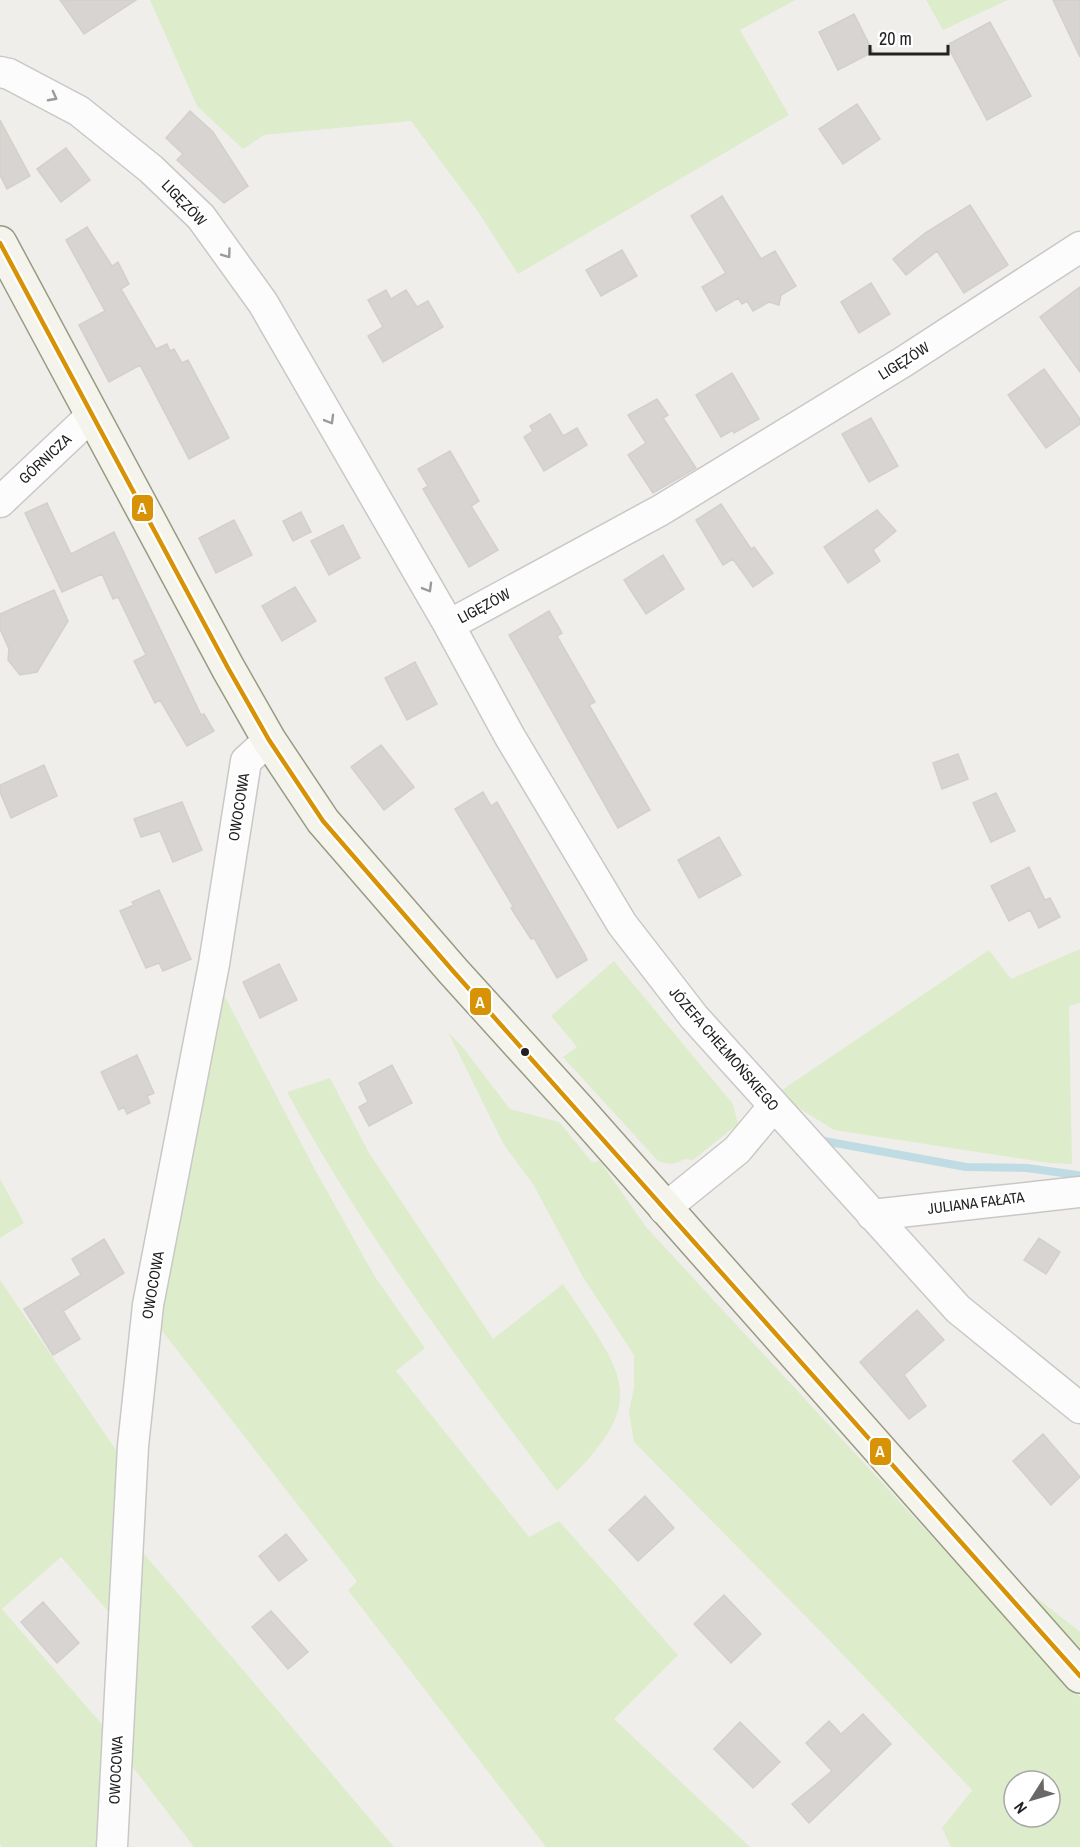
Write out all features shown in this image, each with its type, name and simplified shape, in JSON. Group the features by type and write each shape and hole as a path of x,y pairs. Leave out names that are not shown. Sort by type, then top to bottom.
{"main road":[{"path":"0,243 91,416 269,740 323,821 664,1209 1080,1676"}],"street":[{"name":"LIGĘZÓW","path":"0,72 9,74 80,111 151,169 201,218 262,303 449,625 671,504 903,362 1080,247"},
{"name":"GÓRNICZA","path":"0,502 91,416"},
{"name":"JÓZEFA CHEŁMOŃSKIEGO","path":"449,625 510,737 622,924 694,1017 958,1309 1080,1408"},
{"name":"OWOCOWA","path":"112,1847 133,1446 148,1305 214,964 246,761 269,740"},
{"path":"664,1209 737,1150 773,1107"},
{"name":"JULIANA FAŁATA","path":"872,1215 1080,1192"}],"green space":[{"path":"150,0 795,0 740,30 789,115 518,274 479,213 411,121 264,135 243,149 197,106"},
{"path":"926,0 1008,0 943,30"},
{"path":"1080,949 1080,1003 1069,1006 1072,1164 1049,1163 834,1130 776,1094 989,950 1011,979"},
{"path":"614,961 733,1104 738,1124 693,1160 684,1159 671,1164 658,1161 563,1057 577,1047 551,1016"},
{"path":"221,989 313,1166 375,1277 425,1348 396,1371 529,1537 559,1521 678,1655 614,1719 750,1847 546,1847 348,1590 357,1581 156,1323"},
{"path":"448,1032 464,1049 510,1109 559,1122 592,1162 600,1161 646,1227 1080,1697 1080,1847 951,1847 942,1828 972,1790 830,1641 634,1442 629,1412 634,1387 634,1355 583,1277 533,1184 504,1145"},
{"path":"330,1078 369,1153 493,1339 563,1284 603,1345 615,1368 620,1390 618,1412 607,1434 587,1460 557,1491 414,1297 348,1196 287,1092"},
{"path":"0,1179 24,1223 0,1238"},
{"path":"0,1280 118,1453 114,1618 61,1557 2,1609 105,1728 97,1847 2,1847 0,1844"},
{"path":"139,1548 394,1847 194,1847 129,1762"},
{"path":"1009,1576 1080,1632 1080,1656"}],"building":[{"path":"60,0 136,0 84,34"},
{"path":"1053,0 1080,0 1080,57"},
{"path":"854,14 873,52 838,70 819,32"},
{"path":"990,22 1031,96 987,120 947,45"},
{"path":"857,104 880,139 843,164 819,129"},
{"path":"190,111 213,132 248,186 224,203 177,160 183,154 166,138"},
{"path":"0,120 30,176 7,189 0,175"},
{"path":"66,148 90,180 61,202 37,169"},
{"path":"722,196 761,259 775,251 796,286 781,295 779,305 769,302 753,311 747,301 742,304 738,298 716,311 702,287 726,273 691,216"},
{"path":"970,205 1008,265 964,293 937,251 906,275 893,259 925,233"},
{"path":"87,227 112,266 118,262 129,284 121,289 156,349 167,344 170,351 174,349 182,363 188,360 229,438 189,459 140,365 109,382 79,325 105,311 66,240"},
{"path":"622,250 637,276 601,296 586,270"},
{"path":"871,283 890,314 859,333 841,302"},
{"path":"1080,287 1080,372 1040,317"},
{"path":"386,290 391,299 406,290 417,307 428,301 443,327 383,362 368,336 383,327 368,300"},
{"path":"1044,369 1080,419 1080,424 1046,448 1008,395"},
{"path":"732,373 759,419 734,433 733,430 721,437 696,395"},
{"path":"657,399 668,415 663,418 696,468 653,493 628,455 646,443 628,415"},
{"path":"550,414 563,436 577,428 587,445 544,471 524,437 533,431 530,426"},
{"path":"871,418 898,466 869,482 842,434"},
{"path":"450,451 479,501 471,506 498,550 469,567 423,489 428,486 418,469"},
{"path":"47,503 71,554 114,532 201,715 204,714 214,731 187,746 160,700 155,703 134,661 146,655 118,597 113,599 102,574 62,592 25,513"},
{"path":"721,504 751,549 754,547 773,573 753,587 733,559 723,565 696,520"},
{"path":"877,510 896,531 873,550 880,561 848,583 824,547"},
{"path":"301,512 311,532 293,541 283,521"},
{"path":"234,520 252,555 216,573 199,538"},
{"path":"343,525 360,558 329,575 311,541"},
{"path":"663,555 684,589 646,614 624,580"},
{"path":"295,587 316,621 282,641 262,606"},
{"path":"54,590 68,621 37,672 20,675 8,660 9,649 0,629 0,614"},
{"path":"549,611 562,633 557,636 595,702 589,705 650,810 618,828 509,635"},
{"path":"415,662 437,704 407,720 385,678"},
{"path":"381,745 414,787 384,810 351,767"},
{"path":"958,754 968,779 942,789 933,763"},
{"path":"44,765 57,796 11,818 0,792 0,785"},
{"path":"483,792 491,806 497,802 587,960 557,978 534,938 531,939 511,908 513,906 455,809"},
{"path":"996,793 1015,831 991,842 973,803"},
{"path":"182,802 202,850 173,862 160,831 141,837 134,819"},
{"path":"719,837 741,875 699,898 678,860"},
{"path":"1029,867 1045,900 1050,898 1060,917 1039,928 1030,910 1009,921 991,886"},
{"path":"159,890 191,959 163,971 159,963 146,968 120,911 134,905 132,902"},
{"path":"279,964 297,1000 260,1018 243,982"},
{"path":"137,1055 154,1093 147,1096 150,1103 127,1114 124,1107 119,1110 101,1072"},
{"path":"392,1065 412,1103 369,1126 359,1107 368,1102 359,1083"},
{"path":"1039,1238 1060,1252 1046,1274 1024,1260"},
{"path":"104,1239 124,1273 63,1311 80,1339 53,1355 24,1309 81,1275 72,1259"},
{"path":"917,1310 944,1340 904,1375 926,1406 909,1419 860,1362"},
{"path":"1043,1434 1080,1477 1051,1505 1013,1461"},
{"path":"645,1496 674,1528 638,1561 609,1530"},
{"path":"286,1534 307,1560 279,1581 259,1556"},
{"path":"724,1595 761,1634 731,1663 694,1624"},
{"path":"43,1602 79,1643 57,1663 21,1622"},
{"path":"271,1611 308,1652 288,1669 252,1627"},
{"path":"863,1714 891,1744 809,1823 792,1804 832,1771 806,1743 829,1721 841,1734"},
{"path":"740,1722 780,1762 753,1788 714,1749"}],"waterway":[{"path":"819,1140 966,1167 1027,1168 1077,1175"}],"transit line":[{"name":"A","path":"0,243 228,668 269,740 323,821 453,971 1080,1676"}]}
